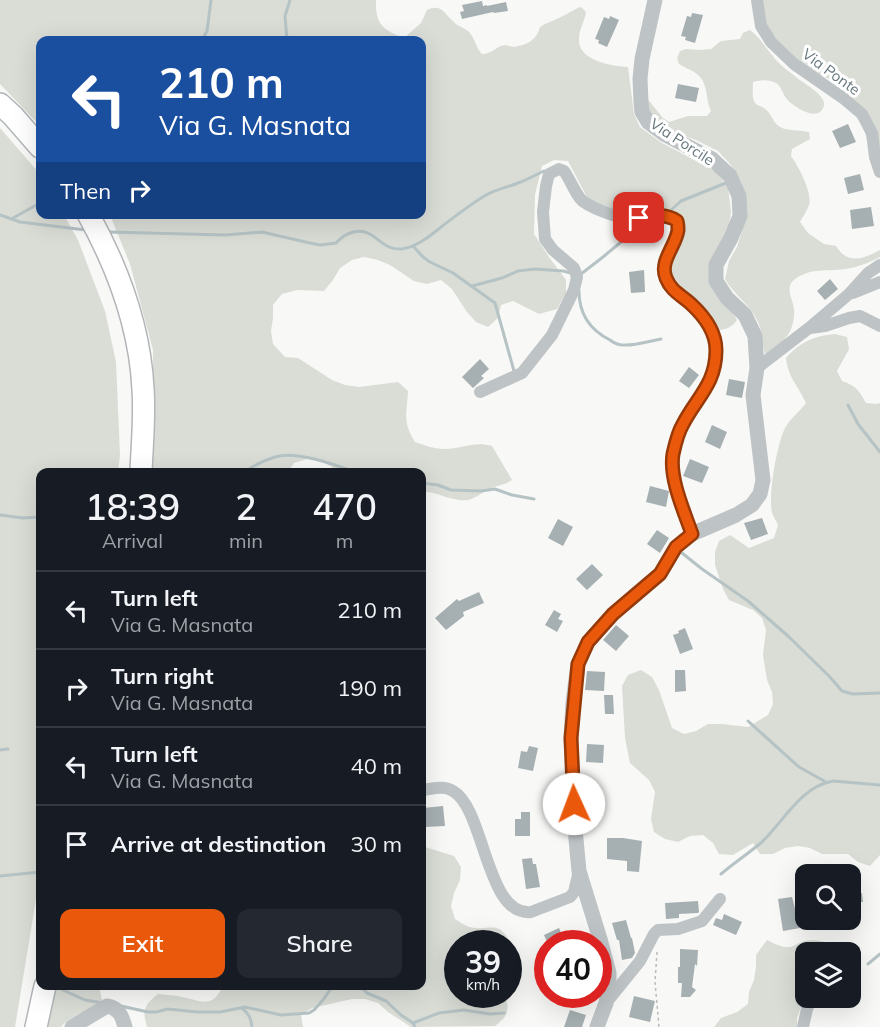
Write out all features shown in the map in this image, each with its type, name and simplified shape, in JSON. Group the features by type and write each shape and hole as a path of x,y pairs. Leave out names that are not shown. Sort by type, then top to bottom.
{"highway":[{"path":"0,104 36,142"},
{"path":"91,219 118,278 134,322 143,388 141,468"},
{"path":"36,1027 44,990"}],"street":[{"name":"Via Porcile","path":"655,0 642,59 640,79 642,112 648,122 664,134 712,159 730,176 739,196 740,216 716,265 716,281 727,298 745,315 755,336 757,368 753,395 763,480 760,494 752,505 736,515 692,534"},
{"name":"Via Ponte","path":"757,0 761,26 771,42 795,64 862,114 873,133 874,157 880,172"},
{"path":"480,392 522,373 552,335 574,290 578,277 574,268 553,250 545,239 543,212 549,174 559,169 564,171 582,201 604,212 629,219 664,215 677,221 678,231 665,262 665,276 673,290 706,319 716,348 714,367 709,384 682,425 673,455 674,476 692,534 676,547 660,574 613,614 588,642 578,664 571,738 574,818 579,871 597,930"},
{"path":"757,368 809,328 849,294 868,273 880,265"},
{"path":"849,294 880,282"},
{"path":"809,328 860,316 880,326"},
{"path":"426,789 438,787 453,790 464,802 475,824 492,876 506,899 517,910 524,913 531,912 570,897 574,892 579,871"},
{"path":"612,996 640,961 658,930 678,929 702,921 720,899"},
{"path":"72,1027 106,1006 119,1012 125,1027"},
{"path":"597,1027 604,1008"},
{"path":"803,1027 807,1008"}],"path":[{"path":"658,930 655,982 659,1027"}],"shaded area":[{"path":"0,0 376,0 377,15 381,25 399,36 36,36 36,122 0,84"},
{"path":"760,0 880,0 880,168 873,158 856,104 834,81 808,70 765,28"},
{"path":"581,7 586,12 579,35 580,46 584,53 597,61 628,67 634,114 640,127 662,143 717,172 728,188 731,211 729,227 710,275 737,320 728,328 717,330 675,287 672,262 682,230 665,211 624,214 588,199 568,161 554,160 542,166 535,195 534,234 566,280 566,293 557,309 539,314 513,301 501,305 498,318 488,327 476,322 452,289 441,280 427,284 414,281 390,265 364,257 352,260 340,268 324,291 297,290 282,294 273,305 271,331 273,344 285,357 298,358 332,380 345,385 359,387 398,382 408,391 407,423 415,442 440,449 479,444 492,446 512,480 471,499 461,500 426,492 426,468 333,468 320,460 307,459 294,463 291,468 149,468 153,420 153,350 130,264 112,219 426,219 426,36 406,36 421,23 427,10 436,8 442,10 472,35 482,54 506,45 514,47 523,45 534,39 540,27"},
{"path":"750,30 781,65 824,101 822,111 812,114 789,102 776,83 765,80 753,82 755,103 768,112 775,123 785,129 809,132 810,139 792,149 791,156 801,173 810,200 800,222 808,233 824,244 836,246 845,256 862,258 880,250 880,257 863,264 845,269 813,271 795,279 790,286 794,312 789,334 765,354 755,316 725,279 729,261 742,231 745,207 741,182 730,164 718,151 667,130 650,116 646,97 669,122 688,116 707,116 711,111 703,82 697,74 679,64 677,58 680,51 711,49 721,41 740,39 743,33"},
{"path":"0,128 36,169 36,219 66,219 78,240 105,311 116,362 120,455 118,468 36,468 36,899 15,1027 0,1027"},
{"path":"835,334 847,337 849,349 837,371 842,381 857,389 866,403 880,403 880,855 870,866 858,862 848,854 822,854 810,848 798,846 785,848 773,854 760,854 753,843 733,855 719,854 713,843 703,835 690,836 678,842 665,839 654,832 651,819 655,792 649,780 630,763 625,738 622,686 628,675 641,670 652,677 659,690 672,728 684,734 696,731 708,724 748,727 768,715 773,704 763,655 766,630 762,618 753,610 729,600 715,565 715,552 719,541 730,535 749,548 774,538 778,525 772,512 771,494 779,445 785,428 806,403 791,376 786,358 808,341 820,336"},
{"path":"426,847 454,856 461,867 460,880 451,906 455,919 469,927 500,930 444,930 444,1008 507,1008 503,1019 495,1026 411,1027 378,1003 365,999 352,999 312,1008 301,1015 303,1027 147,1027 145,1008 158,994 206,1002 215,998 221,990 426,990"},
{"path":"767,940 787,947 795,945 795,1008 801,1008 797,1027 714,1027 721,1018 737,1012 748,1004 749,992 754,980 756,955"},
{"path":"811,940 824,942 801,942"},
{"path":"54,990 100,990 102,1000 94,1007 71,1018 61,1027 46,1027"}],"building":[{"path":"482,1 483,6 506,2 508,11 462,19 460,12 464,11 462,5"},
{"path":"692,13 703,15 695,43 681,36 687,16 691,17"},
{"path":"610,16 619,20 607,47 595,39 604,17 609,19"},
{"path":"678,84 699,88 696,102 675,98"},
{"path":"848,124 856,142 840,148 832,131"},
{"path":"860,174 864,190 848,194 844,178"},
{"path":"871,207 874,226 852,229 850,210"},
{"path":"644,270 645,292 631,293 629,272"},
{"path":"830,279 838,289 825,300 817,291"},
{"path":"480,359 489,369 481,376 484,378 473,388 462,377"},
{"path":"689,367 699,375 689,388 679,381"},
{"path":"729,379 745,382 742,398 726,395"},
{"path":"712,425 727,432 720,449 705,442"},
{"path":"690,459 709,467 702,483 683,476"},
{"path":"650,486 669,491 666,507 646,502"},
{"path":"762,518 768,534 751,540 744,523"},
{"path":"558,519 573,527 563,546 548,538"},
{"path":"657,530 669,538 660,553 647,544"},
{"path":"592,564 603,575 587,590 576,579"},
{"path":"479,592 484,603 463,612 464,616 446,630 435,618 457,599 459,601"},
{"path":"554,610 561,614 558,619 563,621 557,632 545,625"},
{"path":"616,625 629,636 616,651 603,640"},
{"path":"685,628 693,649 680,654 673,635"},
{"path":"675,670 685,670 686,691 675,692"},
{"path":"587,671 605,672 604,691 585,690"},
{"path":"604,695 613,695 614,714 605,714"},
{"path":"587,744 604,745 603,763 586,762"},
{"path":"529,746 538,748 533,771 518,768 521,751 527,752"},
{"path":"443,806 445,826 426,827 426,808"},
{"path":"521,812 530,812 530,836 515,836 515,819 521,819"},
{"path":"607,838 642,841 639,872 627,871 627,861 607,859"},
{"path":"532,858 533,864 536,864 540,887 526,889 522,859"},
{"path":"792,897 795,909 795,929 783,931 778,899"},
{"path":"698,901 698,913 679,914 679,918 666,919 665,903"},
{"path":"724,914 742,922 736,935 713,925 716,918 722,920"},
{"path":"626,920 635,953 632,958 622,960 619,940 617,940 612,923"},
{"path":"680,949 698,950 692,987 696,990 690,997 681,997 682,983 678,983"},
{"path":"634,996 655,1001 650,1022 629,1017"},
{"path":"570,1010 586,1015 582,1027 564,1027"}],"waterway":[{"path":"204,36 207,31 211,0"},
{"path":"287,36 285,16 290,0"},
{"path":"109,232 225,235 262,232 320,245 336,243 344,236 358,231 368,233 390,247 402,249 422,241 488,194 544,171"},
{"path":"669,212 681,201 726,183"},
{"path":"13,218 36,205"},
{"path":"0,215 20,222 86,230"},
{"path":"581,274 633,232 653,222"},
{"path":"413,246 430,262 453,273 495,303 514,371 516,371"},
{"path":"472,286 518,271 535,269 571,273"},
{"path":"579,291 581,307 587,321 597,332 613,342 628,345 661,339"},
{"path":"848,405 858,424 880,452"},
{"path":"252,468 263,461 283,455 315,459 343,468"},
{"path":"426,484 451,490 495,489 534,499"},
{"path":"0,515 36,517"},
{"path":"682,553 748,601 788,636 842,691 853,694 880,693"},
{"path":"748,721 799,767 826,782"},
{"path":"0,750 8,749"},
{"path":"721,874 762,842 802,797 821,784 833,781 880,785"},
{"path":"0,876 36,872"},
{"path":"868,964 880,954"},
{"path":"63,990 85,1000 103,1003"},
{"path":"121,1006 148,1012 168,1009 220,1012 245,1007 281,1015 309,1013 330,990"},
{"path":"364,990 386,1001 415,1027"},
{"path":"242,1008 249,1016 252,1027"},
{"path":"413,1023 439,1013 464,1010 490,1014 504,1013"}],"route":[{"path":"574,804 571,738 578,664 588,642 613,614 660,574 676,547 692,534 674,476 673,455 682,425 709,384 714,367 716,348 706,319 673,290 665,276 665,262 678,231 677,221 664,215 639,218"}]}
